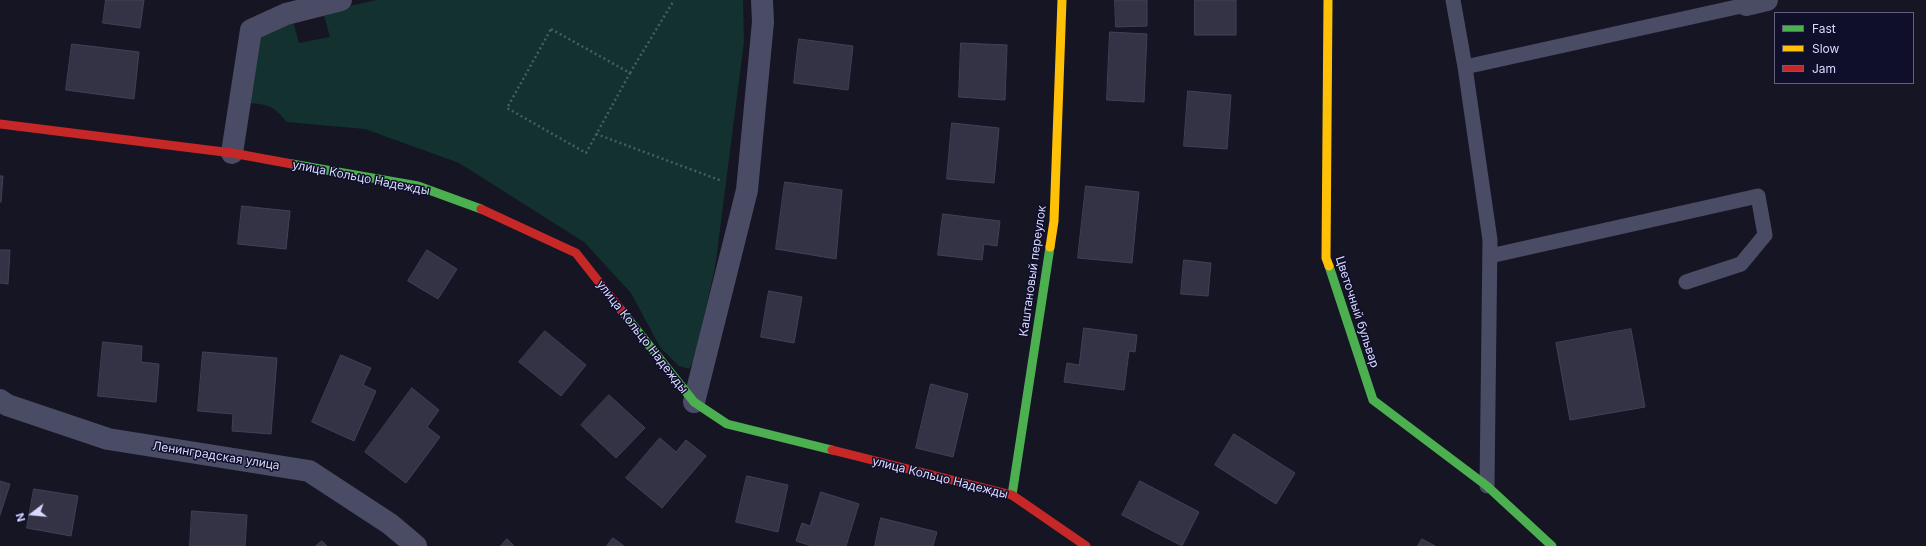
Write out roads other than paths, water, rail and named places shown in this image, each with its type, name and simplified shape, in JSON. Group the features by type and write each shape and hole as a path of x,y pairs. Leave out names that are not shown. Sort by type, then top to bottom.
{"street":[{"path":"232,153 251,30 286,14 341,0"},
{"name":"улица Кольцо Надежды","path":"694,402 747,190 763,22 762,0"},
{"name":"Каштановый переулок","path":"1012,495 1054,221 1062,0"},
{"name":"Цветочный бульвар","path":"1328,0 1326,258 1373,400 1487,486 1552,546"},
{"path":"1745,3 1767,0"},
{"name":"улица Кольцо Надежды","path":"0,124 232,153 418,186 482,209 576,253 694,402 727,424 1012,495 1086,546"},
{"name":"Ленинградская улица","path":"0,400 7,406 108,439 309,471 390,524 416,546"}],"lane":[{"path":"1453,0 1466,67 1490,240 1487,486"},
{"path":"1466,67 1745,3"},
{"path":"1490,256 1758,196 1765,235 1741,264 1686,282"}]}
